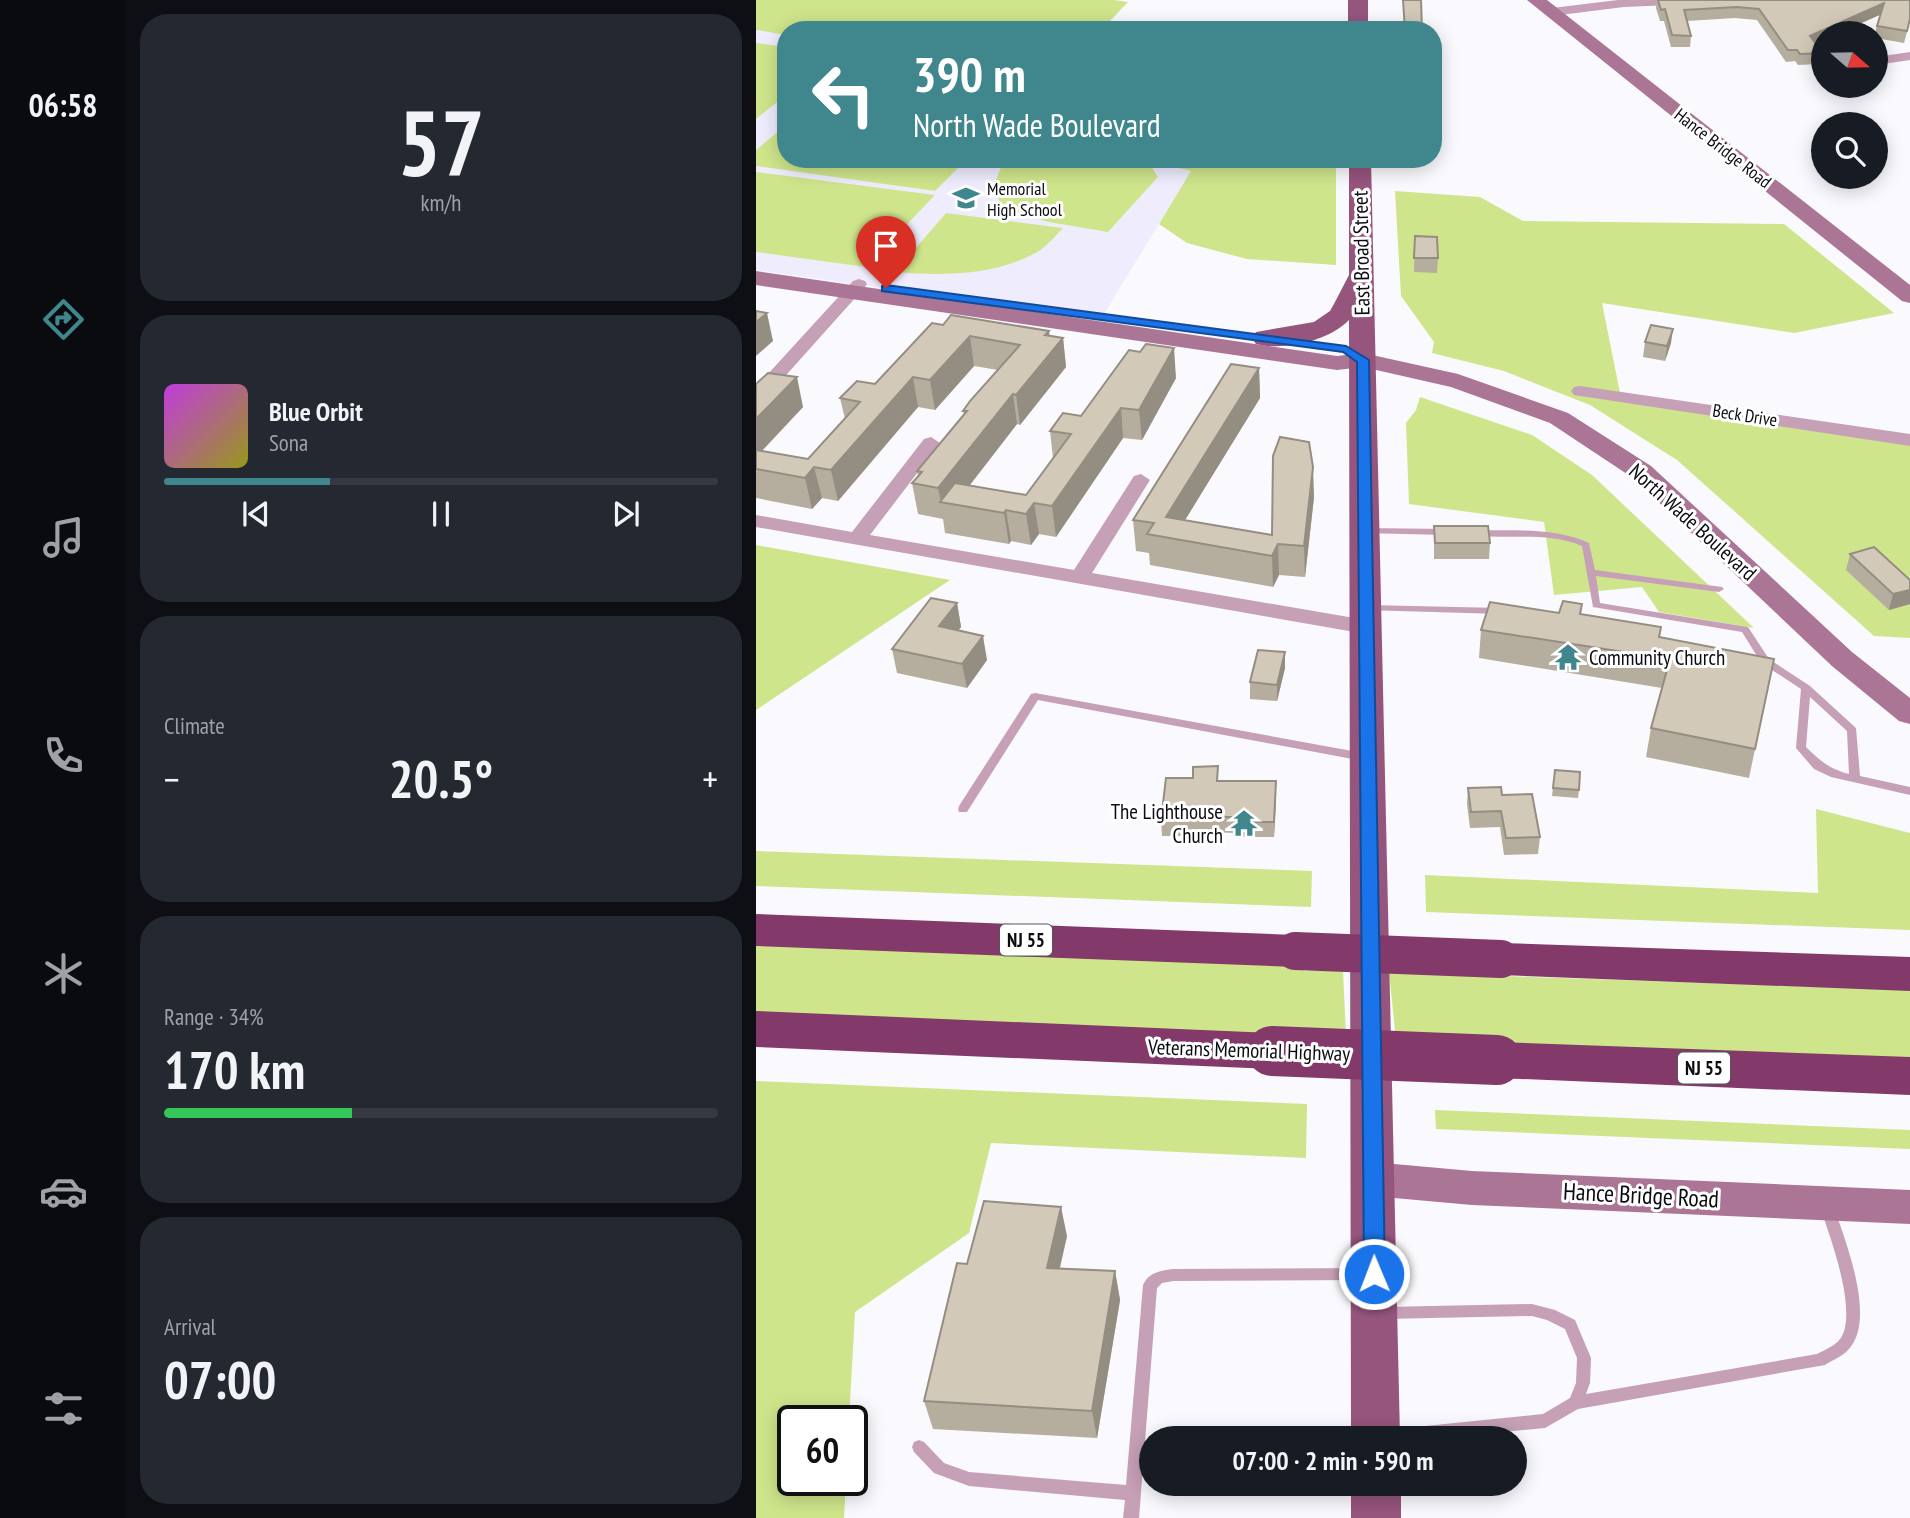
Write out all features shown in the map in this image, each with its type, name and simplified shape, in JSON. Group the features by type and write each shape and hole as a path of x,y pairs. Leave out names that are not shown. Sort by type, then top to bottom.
{"highway":[{"name":"NJ 55","path":"756,930 1910,974"},
{"name":"Veterans Memorial Highway","path":"756,1029 1910,1076"}],"main road":[{"path":"1358,0 1358,21"},
{"name":"Hance Bridge Road","path":"1544,6 1910,296"},
{"name":"East Broad Street","path":"1360,168 1376,1426"},
{"name":"North Wade Boulevard","path":"756,270 1337,363 1363,360"},
{"path":"1265,338 1316,331 1329,325 1344,309 1362,274"},
{"name":"North Wade Boulevard","path":"756,278 1346,349 1363,360 1485,389 1559,418 1624,460 1680,507 1842,659 1910,714"},
{"name":"Hance Bridge Road","path":"1372,1179 1472,1188 1910,1207"},
{"path":"1376,1496 1376,1518"}],"street":[{"path":"1544,6 1695,0"},
{"path":"1888,59 1910,55"},
{"path":"756,398 856,288"},
{"name":"Beck Drive","path":"1580,391 1910,440"},
{"path":"856,538 931,443"},
{"path":"1080,576 1141,480"},
{"path":"756,521 1080,576 1366,617"}],"lane":[{"path":"1365,531 1527,534 1578,540 1586,545 1595,610 1745,629 1764,659"},
{"path":"1590,572 1719,589"},
{"path":"1366,617 1508,611"},
{"path":"1751,656 1764,659 1806,688 1852,730 1855,779"},
{"path":"1806,688 1801,748 1818,766 1855,779 1910,790"},
{"path":"963,809 1035,696 1366,758"},
{"path":"1495,1426 1545,1421 1576,1403 1820,1360 1845,1344 1851,1328 1852,1305 1847,1266 1825,1203"},
{"path":"1131,1518 1150,1285 1159,1277 1173,1275 1374,1293 1550,1314 1570,1325 1584,1358 1583,1383 1576,1403"},
{"path":"919,1447 939,1468 969,1479 1133,1493"}],"shaded area":[{"name":"Memorial High School","path":"756,30 777,34 777,168 1178,168 1191,171 1101,319 756,270"}],"green space":[{"path":"756,0 1128,2 1110,21 777,21 777,34 756,30"},
{"path":"756,43 777,46 777,102 756,119"},
{"path":"777,132 777,168 958,168 935,191 756,166 756,150"},
{"path":"1001,168 1152,168 1158,177 1108,232 1049,222 1006,210 992,190"},
{"path":"1178,168 1336,168 1336,265 1247,259 1187,243 1159,224 1191,171"},
{"path":"756,172 935,195 866,267 756,252"},
{"path":"1395,191 1480,197 1523,221 1784,224 1894,313 1794,333 1602,303 1621,398 1910,440 1910,638 1874,636 1677,460 1590,405 1504,371 1432,353 1434,342 1401,296"},
{"path":"946,213 1063,228 1039,251 987,270 950,274 895,272"},
{"path":"1420,397 1532,435 1592,475 1754,628 1659,612 1642,587 1554,595 1544,522 1409,504 1406,423 1416,410"},
{"path":"756,545 950,580 756,710"},
{"path":"1816,809 1910,833 1910,930 1426,912 1425,875 1818,893"},
{"path":"756,851 1312,871 1311,907 756,886"},
{"path":"756,942 1294,962 1304,971 1343,970 1346,1036 1273,1040 756,1019"},
{"path":"1389,972 1910,990 1910,1059 1396,1040"},
{"path":"756,1081 1307,1104 1306,1158 991,1143 969,1233 855,1312 850,1405 777,1405 777,1496 845,1496 844,1518 756,1518"},
{"path":"1435,1110 1910,1130 1910,1149 1436,1129"}],"building":[{"path":"1403,0 1421,0 1422,21 1404,21"},
{"path":"1658,0 1910,0 1907,31 1888,28 1888,21 1879,21 1884,3 1844,21 1811,21 1811,54 1800,54 1797,50 1788,50 1759,9 1737,7 1684,10 1691,36 1672,35 1665,9 1661,10"},
{"path":"1415,236 1437,237 1438,258 1414,258"},
{"path":"756,311 767,313 756,322"},
{"path":"951,315 1049,331 1045,335 1063,338 1016,395 1013,394 938,488 912,483 922,472 917,471 967,411 963,411 970,401 1020,345 970,336 930,380 913,377 831,470 814,467 805,478 756,469 756,450 808,459 860,402 840,398 857,381 875,384 932,323 943,325"},
{"path":"1651,325 1673,329 1667,346 1645,342"},
{"path":"1146,344 1174,348 1139,410 1121,408 1052,506 1034,503 1026,514 940,502 955,483 1026,495 1071,434 1050,431 1063,413 1081,416 1129,350 1140,352"},
{"path":"1231,364 1259,368 1166,517 1272,535 1273,456 1280,437 1309,442 1313,467 1304,546 1278,544 1272,556 1147,534 1154,523 1133,520"},
{"path":"768,373 797,377 756,419 756,384"},
{"path":"1434,526 1488,526 1490,543 1435,543"},
{"path":"1874,547 1910,580 1910,590 1893,594 1850,554"},
{"path":"931,598 957,603 939,626 983,636 962,664 892,649"},
{"path":"1563,601 1582,604 1580,614 1661,627 1659,637 1774,659 1755,749 1651,728 1670,659 1481,630 1490,602 1559,613"},
{"path":"1258,650 1285,652 1277,685 1250,682"},
{"path":"1218,766 1217,781 1276,781 1274,822 1240,822 1240,817 1182,817 1182,821 1161,820 1166,778 1193,778 1193,767"},
{"path":"1555,770 1580,772 1579,790 1553,788"},
{"path":"1501,787 1502,795 1532,794 1540,837 1506,838 1501,811 1471,812 1468,788"},
{"path":"984,1201 1061,1207 1047,1268 1115,1271 1092,1411 924,1401 957,1263 967,1264"}],"place":[{"name":"Memorial High School","path":"966,198"},
{"name":"Community Church","path":"1568,657"},
{"name":"The Lighthouse Church","path":"1244,823"}],"route":[{"path":"886,288 1101,319 1346,349 1363,360 1374,1274"}]}
